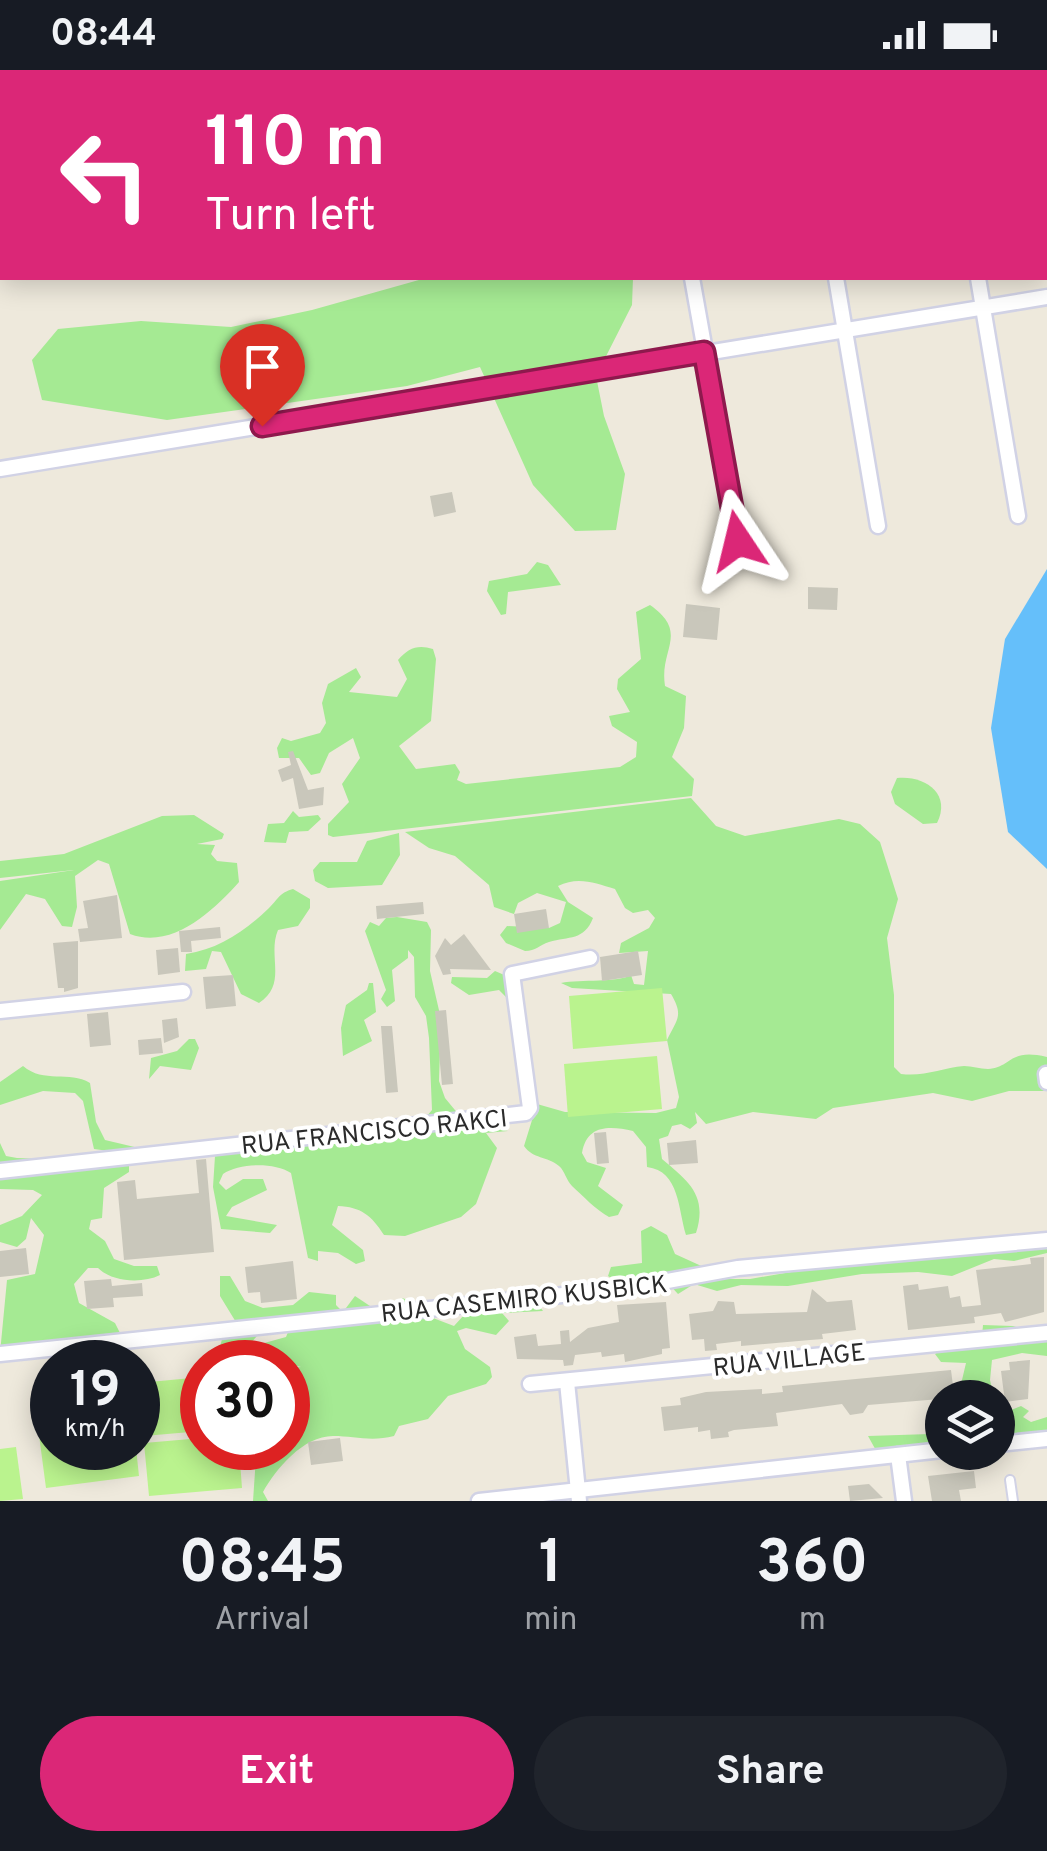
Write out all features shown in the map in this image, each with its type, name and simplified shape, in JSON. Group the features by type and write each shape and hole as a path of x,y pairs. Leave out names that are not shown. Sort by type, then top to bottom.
{"street":[{"path":"692,280 738,541"},
{"path":"836,280 878,526"},
{"path":"978,280 1018,516"},
{"path":"0,470 1047,296"},
{"name":"RUA FRANCISCO RAKCI","path":"0,1171 526,1113 530,1108 512,974 590,958"},
{"path":"0,1011 183,992"},
{"path":"1046,1074 1047,1082"},
{"name":"RUA CASEMIRO KUSBICK","path":"0,1354 628,1288 738,1268 1047,1240"},
{"name":"RUA VILLAGE","path":"530,1384 1047,1333"},
{"path":"567,1382 578,1495"},
{"path":"1015,1442 1047,1438"},
{"path":"478,1501 578,1495 925,1452"},
{"path":"898,1456 904,1501"}],"lane":[{"path":"1010,1480 1012,1501"}],"green space":[{"path":"419,280 633,280 632,305 596,376 604,416 625,474 616,530 575,531 533,485 480,367 407,386 167,420 42,400 32,360 58,329 141,321 231,327 312,310"},
{"path":"537,562 548,565 561,585 508,592 506,614 501,615 487,591 489,581 527,574"},
{"path":"650,605 662,615 671,633 665,686 686,696 684,728 672,757 694,779 692,796 333,837 328,835 328,824 349,802 342,784 360,758 353,738 329,753 320,773 311,775 299,758 279,758 277,748 282,738 291,741 320,733 326,723 322,703 328,684 356,668 361,677 349,692 397,697 407,679 398,660 410,650 423,647 433,649 436,659 431,721 399,746 416,769 455,764 460,772 457,780 466,784 620,767 636,757 637,742 612,726 609,716 630,712 617,689 618,679 641,659 636,612"},
{"path":"897,778 917,780 933,788 941,803 937,823 923,824 895,804 891,792"},
{"path":"691,798 716,826 745,836 839,819 860,824 880,842 898,899 887,938 894,995 894,1067 909,1075 964,1066 996,1068 1025,1055 1047,1057 1047,1091 1009,1091 972,1101 933,1093 833,1108 816,1119 753,1112 706,1124 695,1112 697,1123 690,1129 681,1124 672,1126 668,1136 659,1139 662,1159 687,1182 697,1199 696,1233 686,1235 672,1184 658,1170 647,1167 646,1147 633,1131 601,1129 589,1137 582,1153 587,1162 606,1168 598,1186 623,1205 618,1215 609,1217 594,1207 572,1186 559,1166 524,1146 537,1104 565,1112 656,1113 676,1108 679,1097 667,1040 678,1013 671,994 572,988 561,983 631,975 634,984 644,985 648,951 619,953 621,943 649,928 655,918 648,910 633,913 625,908 615,889 586,881 565,883 558,886 568,902 593,918 589,925 575,936 525,951 506,943 500,935 507,926 549,928 560,923 566,902 537,893 518,903 514,914 494,907 489,885 455,856 429,848 405,832"},
{"path":"293,811 299,817 318,815 321,819 308,831 289,832 286,843 264,842 268,824 284,823"},
{"path":"194,815 224,834 222,839 197,844 215,845 211,854 217,861 237,863 239,882 190,925 161,937 130,934 109,864 98,860 75,876 77,907 72,927 62,926 45,899 26,894 0,930 0,881 74,870 0,878 0,861 64,854 162,816"},
{"path":"399,833 400,855 382,885 328,888 315,881 313,870 320,862 357,862 367,841"},
{"path":"293,889 310,899 310,908 298,926 278,930 273,987 259,1003 241,994 221,952 212,951 206,969 185,971 186,954 231,938"},
{"path":"386,918 427,922 431,930 430,971 441,1019 439,1081 445,1098 464,1121 508,1131 486,1133 497,1148 476,1204 461,1217 405,1236 384,1235 365,1213 338,1206 332,1225 363,1250 365,1261 356,1264 338,1253 318,1251 318,1261 308,1258 291,1173 275,1167 247,1166 223,1174 219,1183 226,1190 243,1179 263,1179 267,1190 232,1207 226,1216 277,1225 270,1233 221,1229 213,1187 215,1156 223,1150 415,1130 432,1110 429,1038 426,1016 415,997 414,957 408,950 408,958 392,970 395,1001 387,1007 381,999 386,990 365,931 370,922 379,926"},
{"path":"495,971 509,977 509,1000 499,990 469,995 451,983 452,977 487,978"},
{"path":"369,983 373,983 376,1012 364,1020 372,1041 343,1056 341,1028 346,1005 367,990"},
{"path":"662,988 667,1041 573,1049 569,996"},
{"path":"189,1039 195,1039 199,1048 191,1070 160,1066 149,1079 151,1058 177,1051"},
{"path":"657,1056 662,1109 568,1117 564,1064"},
{"path":"23,1066 39,1074 74,1077 90,1083 96,1122 105,1140 143,1149 124,1153 94,1149 83,1101 75,1093 43,1091 0,1105 0,1082"},
{"path":"0,1143 6,1156 17,1158 129,1162 129,1172 104,1188 102,1218 91,1220 89,1229 105,1241 114,1259 134,1266 157,1266 160,1275 127,1280 88,1268 74,1284 79,1303 115,1323 120,1333 100,1340 30,1340 30,1347 0,1353 7,1280 35,1274 44,1235 31,1218 26,1239 17,1247 0,1242 0,1225 22,1216 42,1195 33,1190 0,1189 0,1179 23,1174 0,1170"},
{"path":"651,1226 667,1235 675,1254 730,1279 1047,1244 1047,1253 1014,1261 994,1259 952,1276 918,1272 862,1274 788,1286 741,1285 717,1291 694,1284 678,1294 665,1280 617,1282 608,1276 611,1267 642,1263 641,1231"},
{"path":"220,1276 230,1276 245,1301 263,1308 293,1305 309,1292 336,1295 336,1305 343,1312 355,1296 379,1312 399,1309 402,1298 411,1301 412,1310 454,1326 474,1304 537,1303 543,1311 502,1313 509,1321 496,1335 466,1328 457,1331 465,1349 490,1367 492,1377 486,1384 448,1396 428,1419 399,1426 394,1436 386,1438 333,1436 310,1443 310,1340 275,1340 286,1337 290,1327 261,1331 254,1340 222,1340 242,1332 220,1296"},
{"path":"983,1325 1013,1326 1047,1337 1047,1356 1022,1353 992,1360 990,1380 962,1380 966,1363 941,1362 935,1354 967,1331 982,1336"},
{"path":"180,1379 180,1433 160,1435 160,1381"},
{"path":"1021,1406 1029,1411 1023,1417 1031,1422 1047,1417 1047,1436 1015,1439 1015,1408"},
{"path":"925,1434 925,1453 878,1454 868,1436"},
{"path":"180,1440 180,1470 241,1470 242,1488 149,1496 147,1470 160,1470 160,1442"},
{"path":"16,1447 23,1499 0,1501 0,1449"},
{"path":"44,1470 138,1470 139,1476 46,1488"},
{"path":"255,1470 279,1470 263,1492 268,1501 253,1501"}],"water":[{"path":"1047,569 1047,869 1008,832 991,728 1005,639"}],"building":[{"path":"452,492 456,512 434,517 430,496"},
{"path":"808,587 838,588 837,610 808,609"},
{"path":"686,604 720,608 717,640 683,637"},
{"path":"293,751 308,790 324,787 323,805 299,809 293,778 282,782 278,770 291,765 288,752"},
{"path":"117,895 122,938 80,942 78,929 88,928 83,901"},
{"path":"423,902 424,914 377,919 376,906"},
{"path":"546,909 549,928 517,933 514,914"},
{"path":"220,927 221,938 191,941 192,952 181,952 179,931"},
{"path":"464,934 491,970 450,969 451,974 443,975 435,956 445,938 451,945"},
{"path":"78,941 78,988 64,992 64,988 58,988 53,943"},
{"path":"178,948 180,972 158,975 156,950"},
{"path":"638,951 642,975 602,981 600,957"},
{"path":"233,975 236,1006 206,1009 203,977"},
{"path":"446,1010 453,1084 442,1085 435,1011"},
{"path":"108,1012 111,1045 90,1047 87,1014"},
{"path":"177,1018 179,1037 164,1043 162,1020"},
{"path":"381,1026 392,1026 398,1092 386,1093"},
{"path":"161,1038 163,1053 139,1055 138,1040"},
{"path":"606,1132 609,1163 597,1164 594,1133"},
{"path":"696,1140 698,1163 669,1165 667,1143"},
{"path":"206,1159 214,1252 124,1260 117,1182 135,1180 137,1199 199,1193 196,1160"},
{"path":"26,1248 29,1274 0,1277 0,1251"},
{"path":"1044,1257 1044,1312 1005,1322 1001,1313 974,1317 975,1323 908,1330 903,1286 918,1284 919,1290 948,1286 950,1298 960,1296 962,1307 981,1305 976,1270 1031,1264 1030,1258"},
{"path":"293,1261 297,1299 261,1303 260,1292 248,1293 245,1267"},
{"path":"111,1279 112,1286 142,1283 143,1296 113,1298 114,1307 87,1309 84,1281"},
{"path":"812,1289 827,1302 852,1300 856,1330 822,1334 823,1339 741,1346 741,1341 716,1344 717,1350 705,1351 704,1339 692,1340 689,1314 713,1311 718,1301 734,1302 736,1314 807,1312"},
{"path":"666,1302 670,1348 662,1349 662,1354 625,1362 624,1354 575,1355 573,1365 564,1366 563,1360 517,1359 514,1337 536,1334 538,1346 561,1344 560,1331 569,1330 570,1342 588,1328 619,1322 617,1305"},
{"path":"1030,1360 1028,1399 1015,1401 1015,1380 1002,1380 1001,1371 1010,1370 1009,1362"},
{"path":"951,1370 952,1380 925,1380 925,1400 868,1405 863,1413 850,1415 842,1404 776,1413 778,1426 734,1430 728,1432 729,1437 711,1439 710,1430 698,1432 698,1427 664,1431 661,1407 681,1405 680,1398 706,1392 783,1392 782,1386"},
{"path":"340,1438 343,1461 311,1465 310,1442"},
{"path":"974,1471 976,1488 959,1490 961,1501 932,1501 928,1476"},
{"path":"869,1484 883,1498 850,1501 848,1486"}],"route":[{"path":"262,426 704,352 738,541"}]}
